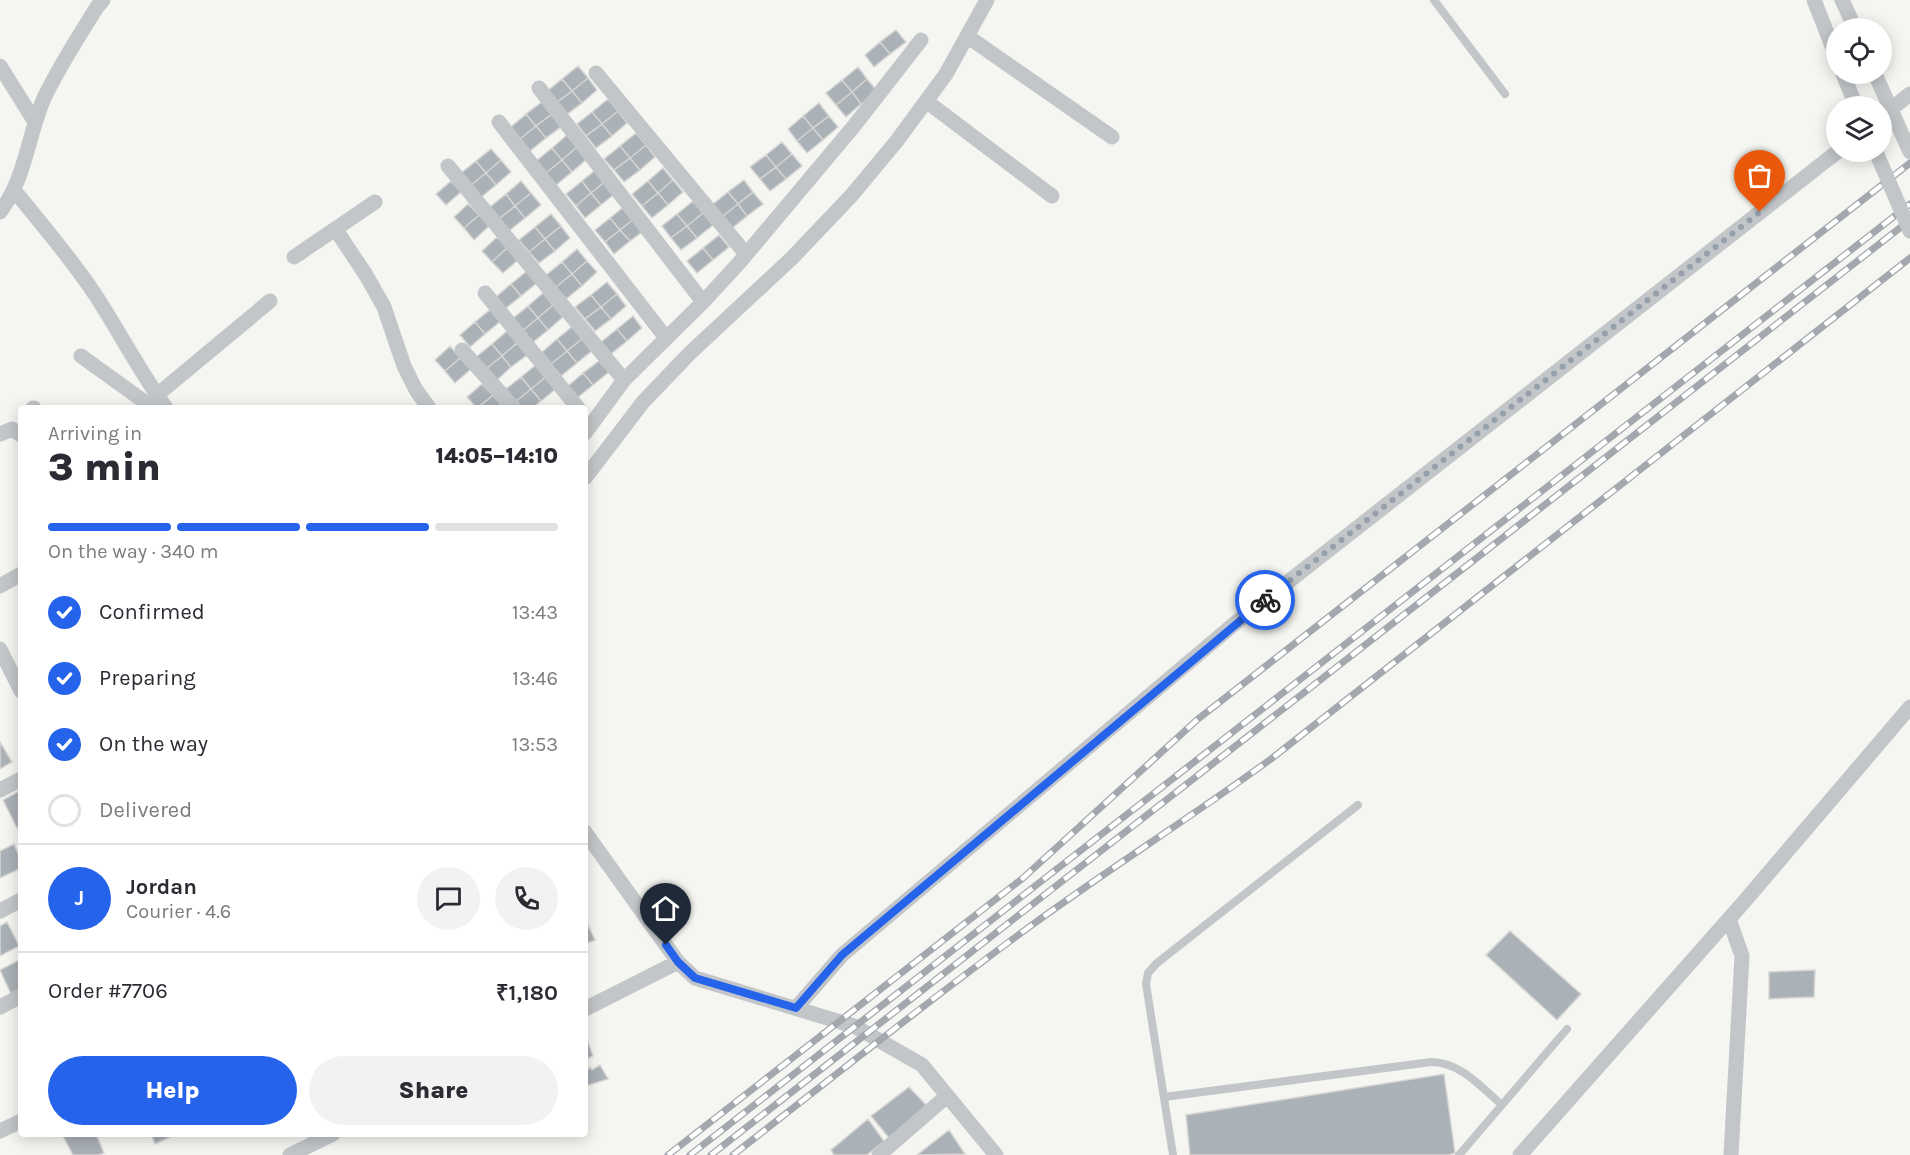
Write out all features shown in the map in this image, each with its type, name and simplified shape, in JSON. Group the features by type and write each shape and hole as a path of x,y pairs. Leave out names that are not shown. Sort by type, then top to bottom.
{"street":[{"path":"0,212 10,200 14,190 35,122 46,95 103,0"},
{"path":"588,474 643,402 690,352 792,258 851,196 896,142 946,74 987,0"},
{"path":"1814,0 1826,31"},
{"path":"1842,0 1850,18"},
{"path":"967,36 1112,137"},
{"path":"588,424 624,380 703,302 746,254 854,126 921,40"},
{"path":"0,66 35,122"},
{"path":"596,73 746,254"},
{"path":"1879,84 1910,152"},
{"path":"539,88 703,302"},
{"path":"1892,108 1910,94"},
{"path":"926,101 1052,196"},
{"path":"499,122 666,338"},
{"path":"796,1008 842,955 1233,625 1826,161"},
{"path":"1880,162 1910,231"},
{"path":"448,166 624,380"},
{"path":"14,190 64,252 96,297 154,404"},
{"path":"294,257 375,202"},
{"path":"336,230 384,307 404,366 427,405"},
{"path":"485,293 576,405"},
{"path":"154,404 270,301"},
{"path":"462,350 511,405"},
{"path":"81,356 154,404"},
{"path":"0,434 12,429 18,433"},
{"path":"0,586 18,578"},
{"path":"0,650 4,669 18,687"},
{"path":"1520,1155 1729,919 1910,707"},
{"path":"0,790 18,781"},
{"path":"588,838 678,962 695,978 854,1026 922,1065 996,1155"},
{"path":"0,911 18,902"},
{"path":"1729,919 1742,956 1731,1155"},
{"path":"588,1007 678,962"},
{"path":"0,1007 18,998"},
{"path":"879,1155 947,1096"},
{"path":"0,1131 18,1122"},
{"path":"291,1155 327,1137"}],"lane":[{"path":"1434,0 1504,94"},
{"path":"1173,1155 1146,984 1148,973 1157,963 1358,805"},
{"path":"1459,1155 1567,1029"},
{"path":"1164,1097 1444,1062 1467,1076 1502,1105"}],"building":[{"path":"896,30 906,42 890,54 880,42"},
{"path":"880,42 890,54 874,67 865,55"},
{"path":"578,66 588,78 572,91 562,79"},
{"path":"858,67 867,79 852,92 842,80"},
{"path":"588,78 597,90 582,103 572,91"},
{"path":"562,79 572,91 556,103 546,92"},
{"path":"867,79 877,91 861,104 852,92"},
{"path":"842,80 852,92 836,105 826,93"},
{"path":"572,91 582,103 566,115 556,103"},
{"path":"852,92 861,104 846,117 836,105"},
{"path":"608,99 618,111 602,124 592,112"},
{"path":"542,102 552,114 536,126 526,114"},
{"path":"819,103 829,116 813,128 803,116"},
{"path":"618,111 627,123 612,136 602,124"},
{"path":"592,112 602,124 586,136 577,124"},
{"path":"526,114 536,126 520,139 511,127"},
{"path":"552,114 562,126 546,138 536,126"},
{"path":"803,116 813,128 797,141 788,129"},
{"path":"829,116 838,127 823,140 813,128"},
{"path":"602,124 612,136 596,148 586,136"},
{"path":"536,126 546,138 530,151 520,139"},
{"path":"813,128 823,140 807,153 797,141"},
{"path":"636,133 646,145 630,158 620,146"},
{"path":"567,135 577,147 562,160 552,148"},
{"path":"782,142 792,154 776,167 766,155"},
{"path":"646,145 655,157 640,170 630,158"},
{"path":"620,146 630,158 614,170 604,159"},
{"path":"577,147 587,159 572,172 562,160"},
{"path":"552,148 562,160 546,173 536,161"},
{"path":"491,149 501,160 486,173 476,161"},
{"path":"792,154 802,166 786,179 776,167"},
{"path":"766,155 776,167 760,179 750,167"},
{"path":"630,158 640,170 624,182 614,170"},
{"path":"501,160 511,172 496,185 486,173"},
{"path":"562,160 572,172 556,185 546,173"},
{"path":"476,161 486,173 470,186 460,174"},
{"path":"776,167 786,179 770,191 760,179"},
{"path":"598,168 607,180 591,193 582,181"},
{"path":"663,168 673,180 658,193 648,181"},
{"path":"486,173 496,185 480,198 470,186"},
{"path":"607,180 617,192 601,205 591,193"},
{"path":"673,180 683,192 668,205 658,193"},
{"path":"744,180 753,192 738,204 728,192"},
{"path":"451,181 461,192 446,205 436,194"},
{"path":"521,181 531,193 515,206 506,194"},
{"path":"582,181 591,193 576,206 566,194"},
{"path":"648,181 658,193 642,206 632,194"},
{"path":"728,192 738,204 722,217 712,205"},
{"path":"753,192 763,204 747,216 738,204"},
{"path":"531,193 541,205 525,218 515,206"},
{"path":"591,193 601,205 585,218 576,206"},
{"path":"658,193 668,205 652,218 642,206"},
{"path":"506,194 515,206 499,219 490,207"},
{"path":"693,201 703,213 687,226 677,214"},
{"path":"468,204 479,215 464,228 454,217"},
{"path":"738,204 747,216 731,229 722,217"},
{"path":"626,205 636,217 620,230 610,218"},
{"path":"515,206 525,218 509,231 499,219"},
{"path":"703,213 713,225 697,238 687,226"},
{"path":"551,214 561,226 545,239 535,227"},
{"path":"677,214 687,226 671,238 662,226"},
{"path":"479,215 489,226 474,240 464,228"},
{"path":"636,217 646,229 630,241 620,230"},
{"path":"610,218 620,230 605,242 595,230"},
{"path":"561,226 570,238 555,251 545,239"},
{"path":"687,226 697,238 681,250 671,238"},
{"path":"535,227 545,239 529,252 519,240"},
{"path":"620,230 630,241 614,254 605,242"},
{"path":"719,235 729,247 713,260 703,248"},
{"path":"497,237 507,248 492,262 482,251"},
{"path":"545,239 555,251 539,263 529,252"},
{"path":"507,248 518,260 503,273 492,262"},
{"path":"703,248 713,260 697,273 687,261"},
{"path":"577,249 587,261 572,274 562,262"},
{"path":"587,261 597,272 582,286 572,274"},
{"path":"562,262 572,274 556,287 546,275"},
{"path":"527,271 537,283 521,296 511,284"},
{"path":"572,274 582,286 566,299 556,287"},
{"path":"607,282 617,294 601,307 591,295"},
{"path":"511,284 521,296 505,309 496,297"},
{"path":"543,293 553,305 538,318 528,306"},
{"path":"617,294 626,306 611,319 601,307"},
{"path":"591,295 601,307 585,319 575,307"},
{"path":"553,305 563,317 548,330 538,318"},
{"path":"528,306 538,318 522,331 512,319"},
{"path":"601,307 611,319 595,331 585,319"},
{"path":"491,309 501,321 485,334 475,322"},
{"path":"633,316 642,328 627,341 617,329"},
{"path":"538,318 548,330 532,343 522,331"},
{"path":"475,322 485,334 470,347 460,335"},
{"path":"573,326 583,338 567,351 557,339"},
{"path":"617,329 627,341 611,354 601,342"},
{"path":"507,331 517,343 502,356 492,344"},
{"path":"583,338 593,350 577,363 567,351"},
{"path":"557,339 567,351 551,364 542,352"},
{"path":"517,343 527,355 511,367 502,356"},
{"path":"492,344 502,356 486,369 476,357"},
{"path":"450,346 460,358 445,371 435,360"},
{"path":"567,351 577,363 561,376 551,364"},
{"path":"502,356 511,367 496,381 486,369"},
{"path":"460,358 471,369 455,383 445,371"},
{"path":"599,361 609,372 593,385 583,373"},
{"path":"537,364 547,376 531,389 521,377"},
{"path":"583,373 593,385 577,398 568,386"},
{"path":"547,376 557,388 541,401 531,389"},
{"path":"521,377 531,389 515,402 506,389"},
{"path":"482,384 493,395 481,405 474,405 467,397"},
{"path":"531,389 541,401 536,405 518,405 515,402"},
{"path":"493,395 501,405 481,405"},
{"path":"0,742 12,762 0,769"},
{"path":"18,792 18,828 17,828 3,800"},
{"path":"14,844 18,854 18,869 0,878 0,851"},
{"path":"7,922 18,947 0,956 0,926"},
{"path":"588,925 595,940 588,943"},
{"path":"1510,931 1581,994 1557,1020 1486,955"},
{"path":"18,961 18,990 11,994 0,970"},
{"path":"1815,970 1814,997 1769,999 1769,972"},
{"path":"588,1043 593,1056 588,1058"},
{"path":"600,1065 608,1079 588,1085 588,1068 590,1067 592,1070"},
{"path":"1444,1074 1455,1153 1448,1155 1190,1155 1186,1115"},
{"path":"909,1087 928,1107 890,1139 871,1116"},
{"path":"868,1119 884,1141 867,1155 834,1155 831,1150"},
{"path":"949,1130 965,1154 917,1155"},
{"path":"64,1137 97,1137 104,1153 99,1155 73,1155"},
{"path":"152,1137 170,1137 155,1144"}],"railway":[{"path":"668,1155 1023,878 1198,719 1910,163"},
{"path":"690,1155 1910,204"},
{"path":"711,1155 1910,220"},
{"path":"733,1155 994,953 1271,759 1910,258"}],"way so far":[{"path":"1265,600 1760,212"}],"route":[{"path":"666,945 678,962 695,978 796,1008 842,955 1265,600"}]}
